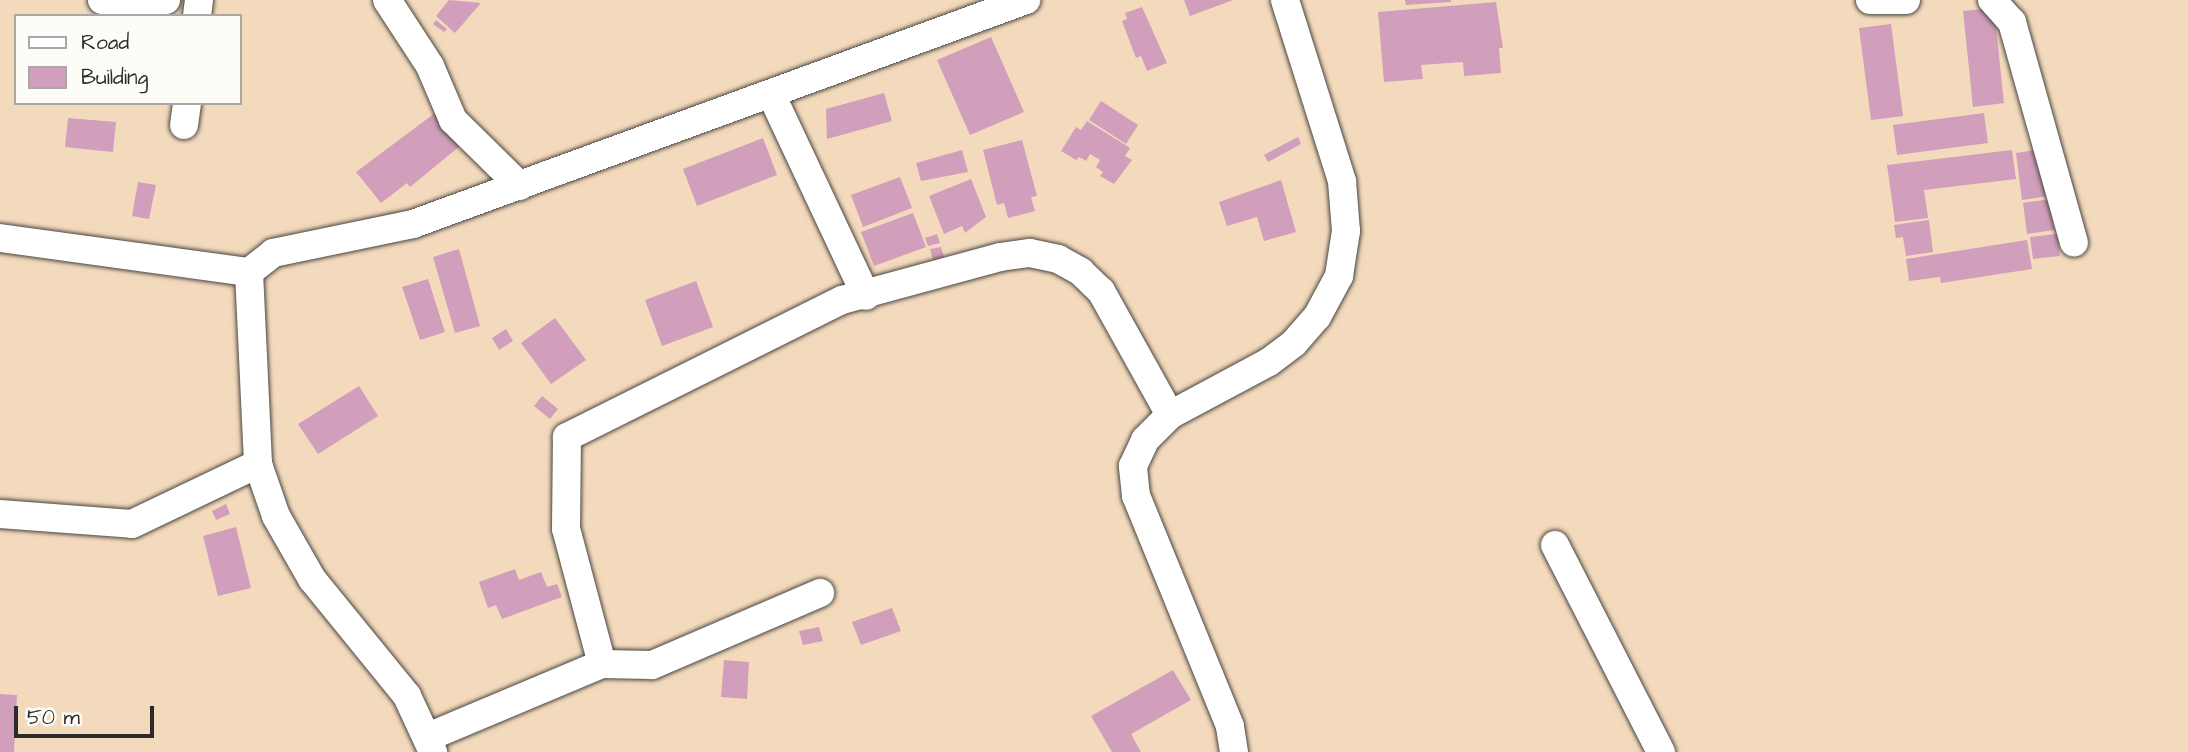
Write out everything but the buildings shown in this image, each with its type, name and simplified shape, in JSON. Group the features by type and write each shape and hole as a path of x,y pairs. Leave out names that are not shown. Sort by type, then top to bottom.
{"street":[{"path":"102,0 166,0"},
{"path":"387,0 430,66 453,120 520,186"},
{"path":"0,238 249,272 273,253 413,224 1026,0"},
{"path":"1234,752 1230,726 1136,496 1133,466 1145,440 1170,415 1269,362 1294,343 1317,317 1339,276 1346,231 1342,181 1285,0"},
{"path":"1870,0 1906,0"},
{"path":"1992,0 2012,22 2074,242"},
{"path":"771,94 866,296"},
{"path":"602,664 566,529 568,437 842,300 866,296 1000,257 1030,253 1058,259 1081,272 1101,291 1170,415"},
{"path":"249,272 258,464 276,516 312,579 407,696 430,745 602,664 652,666 820,593"},
{"path":"0,514 132,524 258,464"},
{"path":"1555,545 1661,752"}]}
